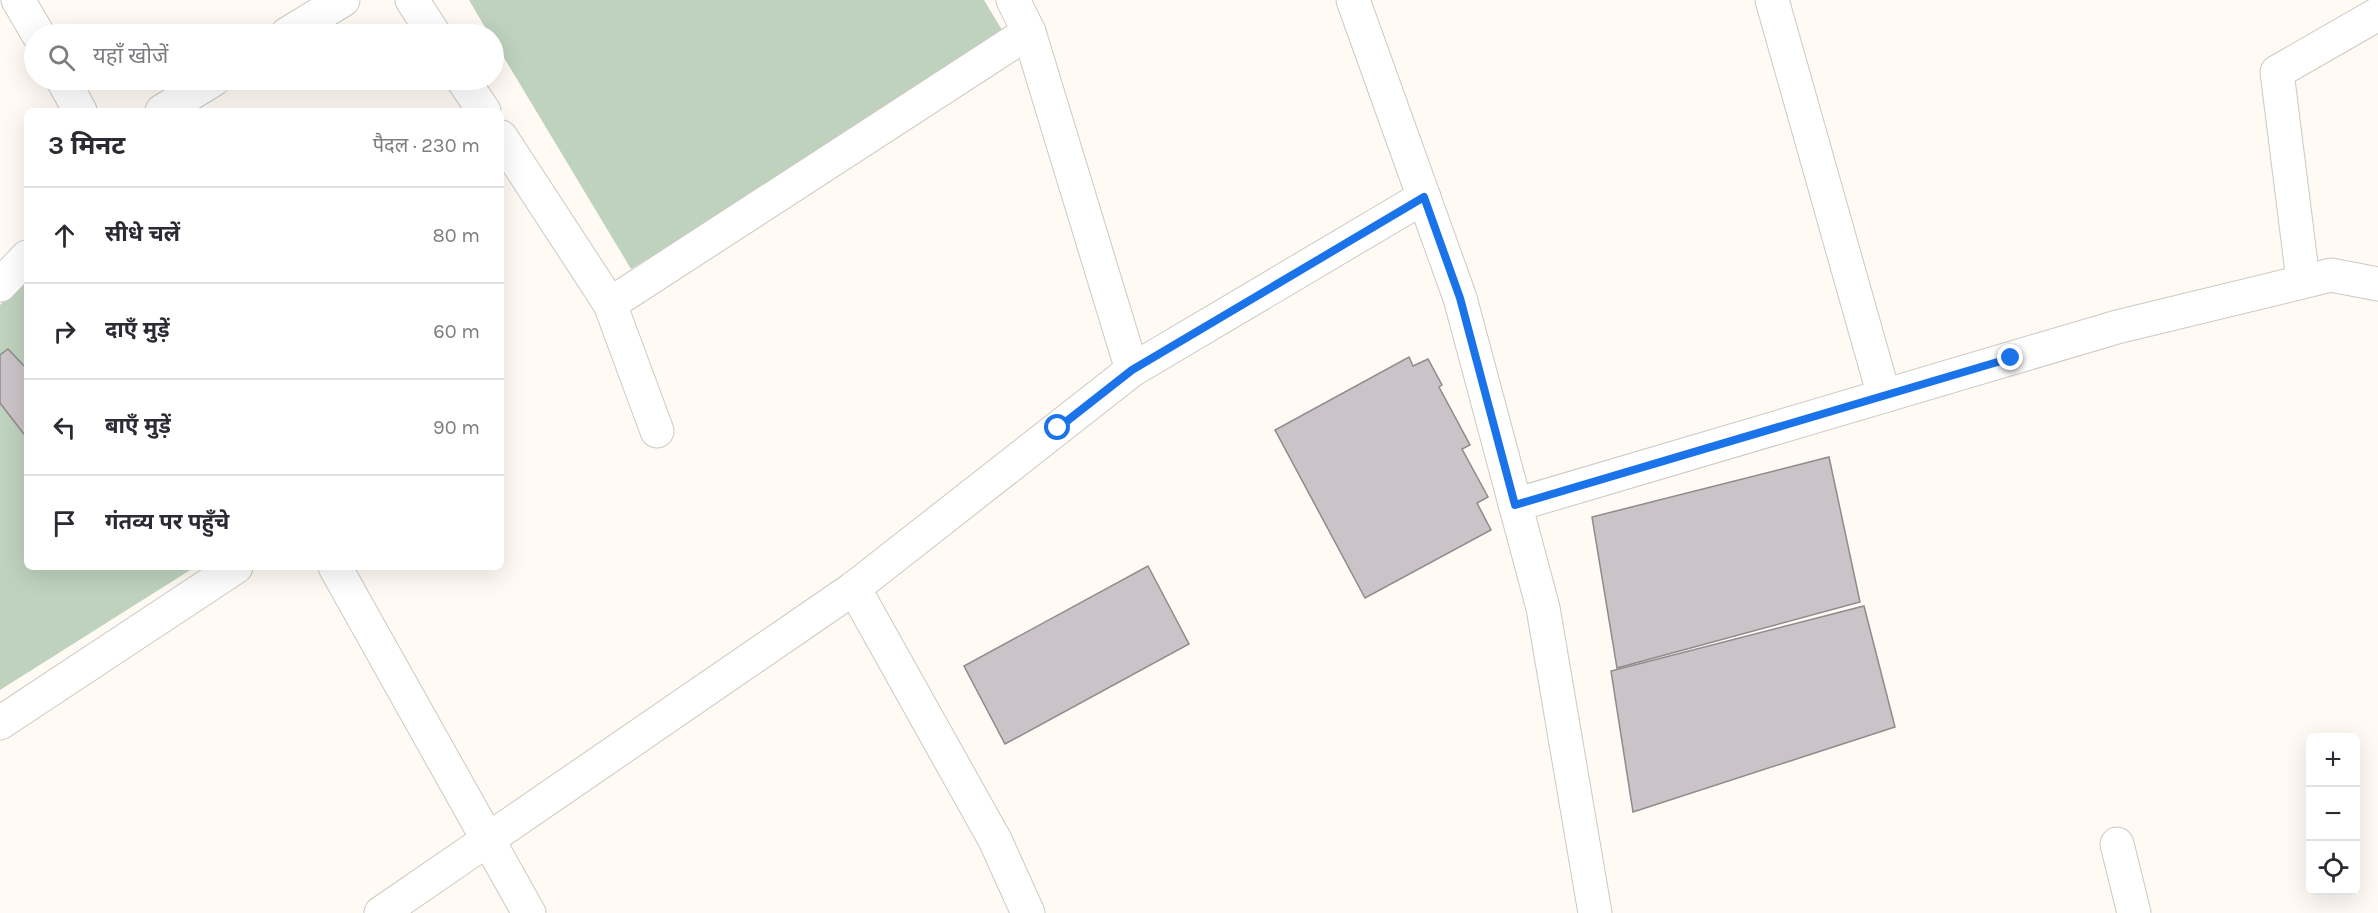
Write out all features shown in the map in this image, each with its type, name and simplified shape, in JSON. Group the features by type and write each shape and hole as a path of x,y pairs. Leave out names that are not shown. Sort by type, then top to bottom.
{"street":[{"path":"18,0 32,24"},
{"path":"303,24 343,0"},
{"path":"412,0 428,24"},
{"path":"1013,0 1029,32 1132,370"},
{"path":"1353,0 1460,298 1543,608 1594,913"},
{"path":"1772,0 1884,396"},
{"path":"2303,280 2277,72 2378,14"},
{"path":"610,304 1029,32"},
{"path":"68,90 78,108"},
{"path":"167,108 197,90"},
{"path":"470,90 482,108"},
{"path":"504,142 610,304 657,431"},
{"path":"381,913 854,588 1132,370 1424,197"},
{"path":"0,285 24,259"},
{"path":"1515,505 2117,327 2331,275 2378,284"},
{"path":"0,723 231,570"},
{"path":"337,570 529,913"},
{"path":"854,588 995,840 1028,913"},
{"path":"2117,844 2134,913"}],"green space":[{"path":"469,0 984,0 1008,40 631,269 504,58 504,24 483,24"},
{"path":"24,279 24,570 190,570 0,690 0,305"}],"building":[{"path":"8,349 24,366 24,434 0,403 0,355"},
{"path":"1409,357 1413,366 1428,359 1442,385 1439,387 1470,445 1462,449 1488,497 1477,503 1491,530 1365,598 1275,430"},
{"path":"1829,457 1860,602 1617,668 1592,517"},
{"path":"1148,566 1189,644 1005,744 964,666"},
{"path":"1864,606 1895,727 1633,812 1611,671"}],"route":[{"path":"1058,428 1132,370 1424,197 1460,298 1515,505 2011,358"}]}
